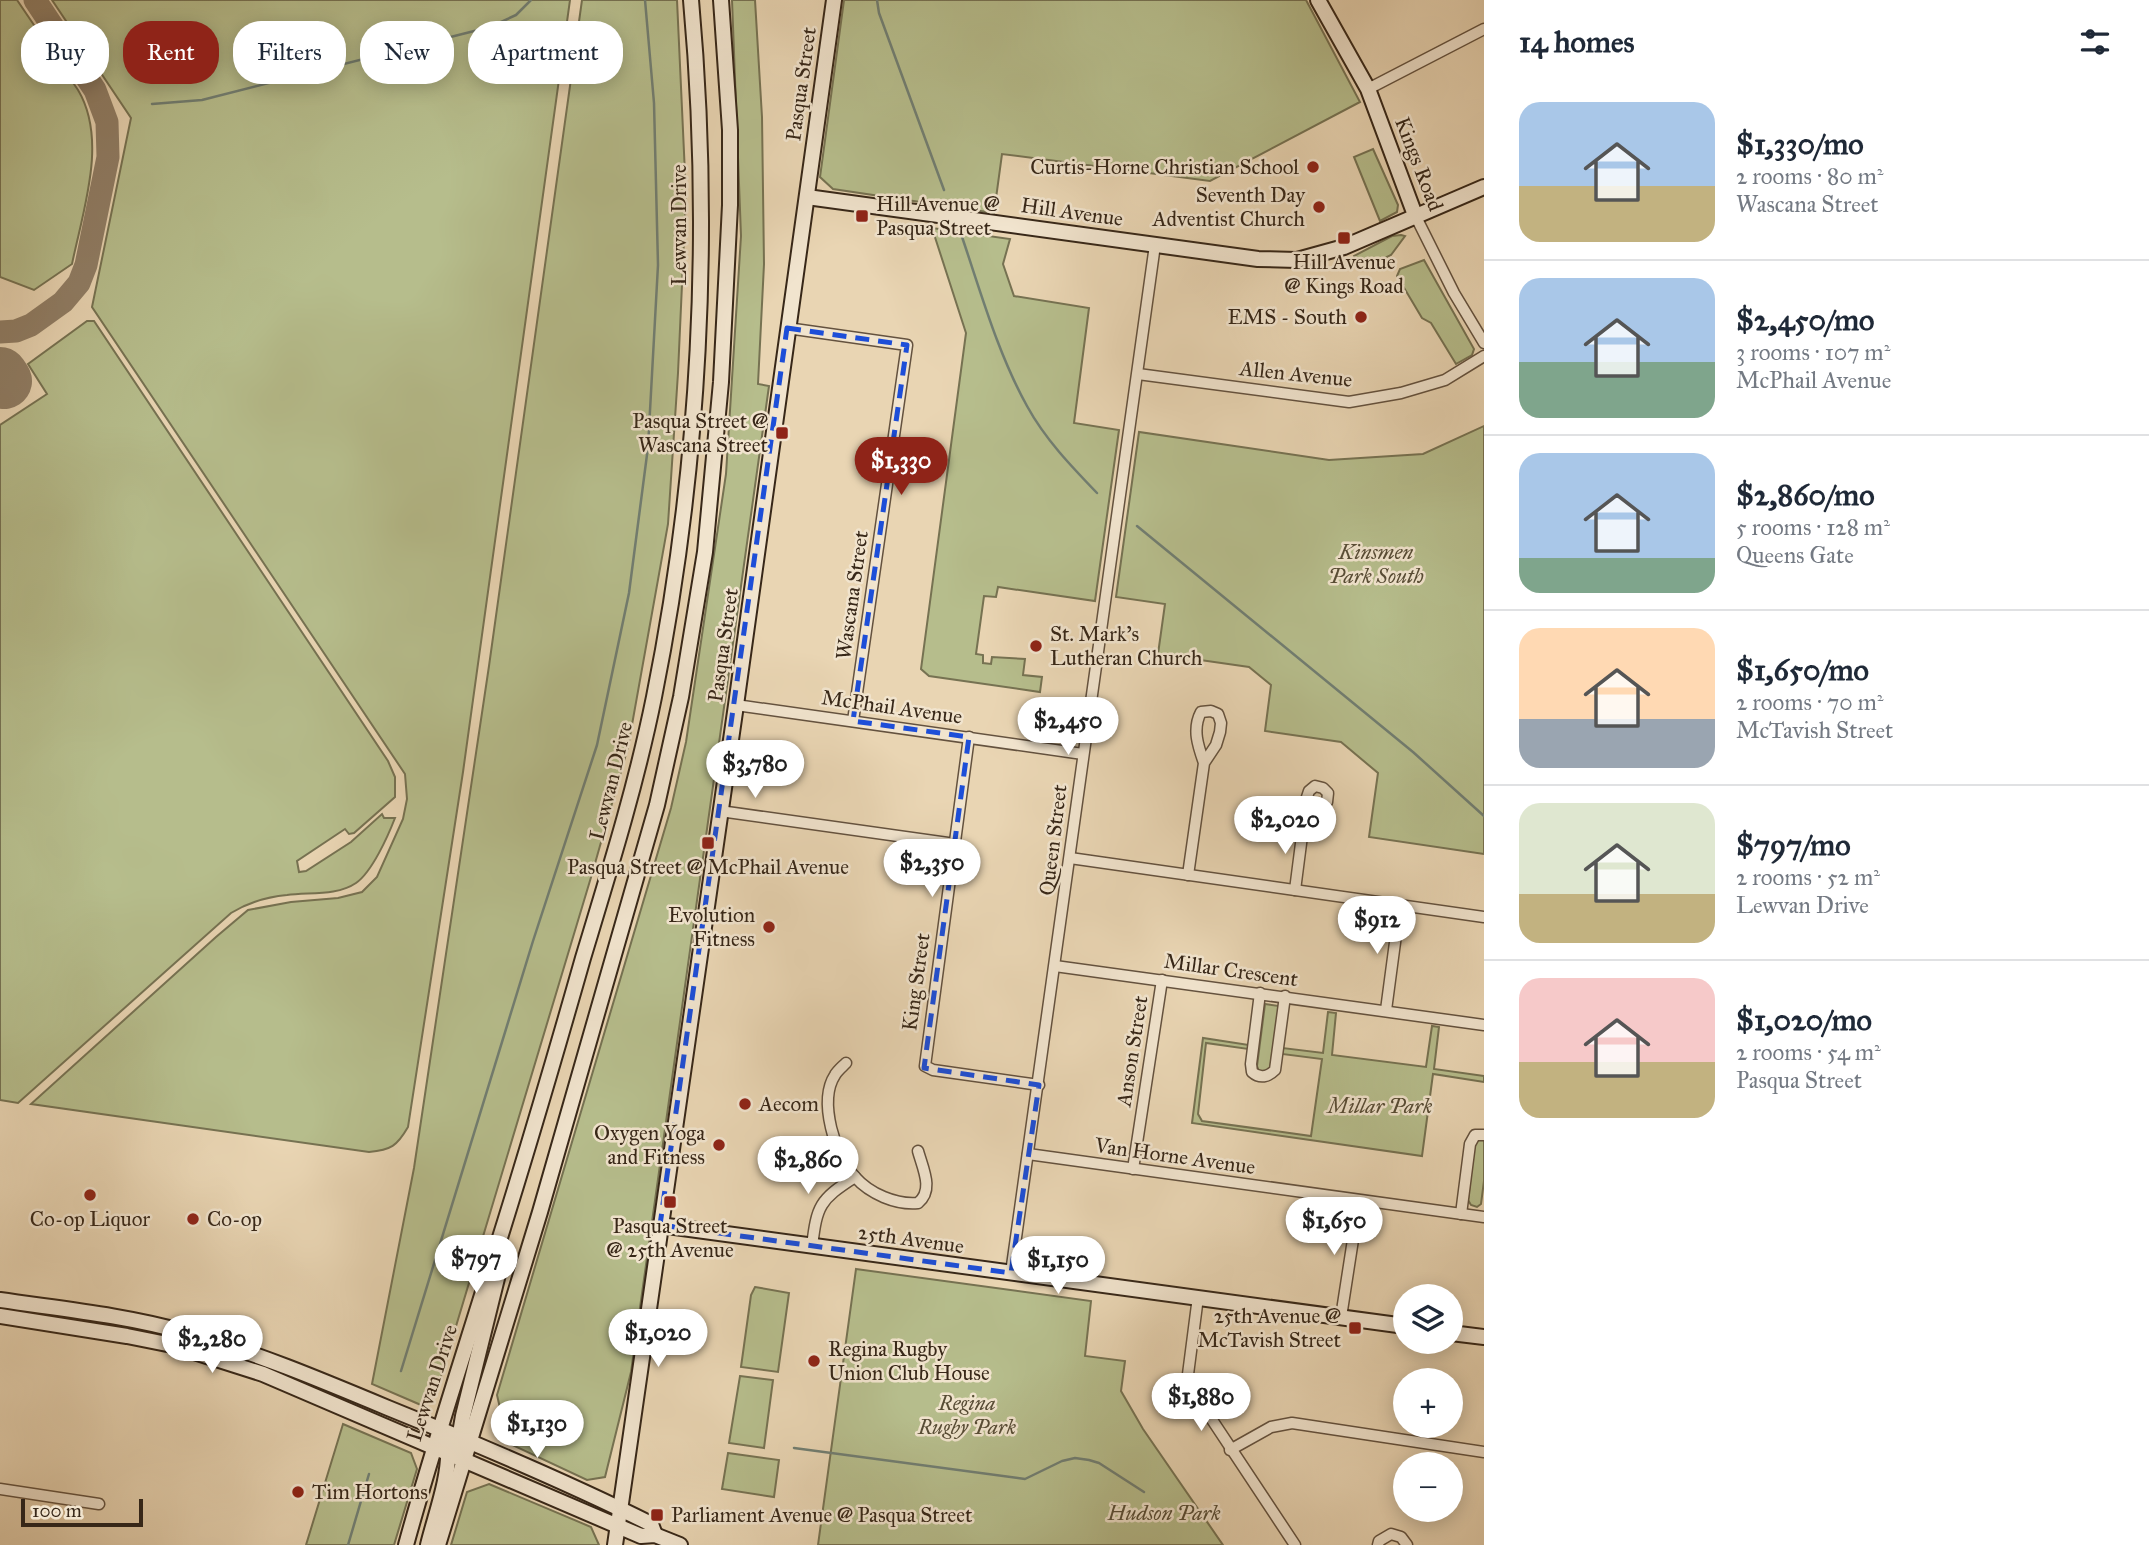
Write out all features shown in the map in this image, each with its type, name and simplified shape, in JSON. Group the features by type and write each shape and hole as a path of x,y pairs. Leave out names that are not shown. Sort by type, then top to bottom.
{"main road":[{"name":"Lewvan Drive","path":"406,1545 439,1428 524,1160 628,811 654,696 678,548 688,463 699,294 700,117 691,0"},
{"path":"428,1545 540,1212 657,805 692,639 715,465 726,304 730,130 721,0"},
{"name":"Pasqua Street","path":"615,1545 834,0"},
{"name":"Kings Road","path":"1318,0 1368,89 1415,215"},
{"name":"Hill Avenue","path":"807,197 1258,260 1297,260 1344,247 1484,187"},
{"path":"438,1545 524,1160"},
{"name":"25th Avenue","path":"660,1225 1393,1324"},
{"path":"0,1300 119,1318 181,1331 229,1345 439,1428 459,1450 522,1485 643,1537 655,1535 680,1545"},
{"path":"0,1316 127,1336 212,1357 262,1374 433,1449 459,1450 598,1499 651,1524 655,1535"},
{"path":"1463,1334 1484,1337"},
{"path":"522,1485 545,1489 610,1515 620,1509"}],"street":[{"path":"1368,89 1484,29"},
{"name":"Kings Road","path":"1415,215 1454,293 1484,343"},
{"name":"Queen Street","path":"1011,1273 1156,245"},
{"name":"Wascana Street","path":"787,328 907,345 853,721"},
{"name":"Allen Avenue","path":"1139,374 1349,402 1401,393 1445,380 1484,356"},
{"name":"McPhail Avenue","path":"736,705 1083,754"},
{"path":"1188,874 1204,763 1216,746 1220,732 1218,714 1211,711 1201,712 1196,729 1196,742 1204,763"},
{"name":"King Street","path":"969,737 925,1066 933,1070 1039,1085"},
{"path":"720,811 954,844"},
{"path":"1295,890 1305,827"},
{"path":"1070,858 1484,917"},
{"path":"1386,1010 1400,905"},
{"name":"Millar Crescent","path":"1055,966 1484,1025"},
{"name":"Anson Street","path":"1133,1169 1162,980"},
{"path":"1260,993 1251,1064 1252,1072 1256,1076 1264,1077 1275,1070 1285,996"},
{"path":"846,1063 834,1076 828,1104 829,1121 835,1144 855,1177 896,1202 918,1203 926,1197 928,1188 918,1151"},
{"path":"1461,1214 1470,1144 1475,1135 1484,1135"},
{"name":"Van Horne Avenue","path":"1028,1154 1484,1217"},
{"path":"812,1246 820,1204 836,1189 855,1177"},
{"path":"1341,1317 1359,1201"},
{"path":"1198,1297 1187,1382 1295,1545"},
{"path":"1230,1450 1271,1427 1292,1423 1484,1452"},
{"path":"0,1489 99,1504"},
{"path":"1378,1545 1391,1534 1401,1537 1407,1545"}],"highlighted area":[{"path":"787,328 907,345 853,721 969,737 924,1068 1039,1085 1011,1273 660,1225"}],"green space":[{"path":"0,0 17,0 31,21 21,21 21,84 74,84 87,110 92,153 87,198 72,264 34,290 0,277"},
{"path":"52,0 570,0 567,21 468,21 468,84 558,84 463,772 408,1127 397,1143 383,1150 369,1152 31,1104 248,910 291,902 338,898 362,892 377,877 403,819 407,799 405,774 92,307 131,118 108,84 109,21 66,21"},
{"path":"582,0 677,0 686,196 668,524 628,747 435,1396 421,1405 372,1384 414,1168 489,666 570,84 623,84 623,21 579,21"},
{"path":"732,0 755,0 762,117 764,264 758,384 769,386 631,1372 605,1477 587,1480 508,1443 497,1395 671,808 686,742 726,474 741,236"},
{"path":"844,0 1306,0 1360,102 1210,181 1002,154 994,213 833,189 820,177"},
{"path":"1373,149 1398,205 1397,212 1380,221 1354,157"},
{"path":"932,228 1010,239 1003,264 1014,296 1089,308 1074,423 1119,430 1095,601 998,587 996,597 984,596 976,654 983,655 983,663 991,664 992,657 1025,659 1023,675 1042,677 1040,692 929,676 921,669 966,333"},
{"path":"1392,236 1405,236 1391,255 1363,269 1357,267 1354,256"},
{"path":"1424,260 1474,349 1472,355 1456,364 1431,323 1422,318 1397,276 1400,269"},
{"path":"87,321 94,321 388,761 395,777 395,797 354,833 349,834 345,829 297,861 299,872 306,871 351,842 382,814 384,818 395,818 374,862 356,883 332,892 265,899 231,913 18,1103 0,1100 0,425 47,394 28,364"},
{"name":"Kinsmen Park South","path":"1484,426 1484,854 1369,837 1378,773 1341,742 1265,731 1271,685 1249,667 1158,654 1165,604 1116,597 1139,432 1329,460 1423,454"},
{"path":"1265,1004 1279,1006 1270,1069 1265,1072 1259,1071 1257,1066"},
{"name":"Millar Park","path":"1328,1012 1336,1013 1332,1055 1426,1067 1432,1026 1439,1027 1434,1069 1484,1076 1484,1082 1433,1074 1422,1156 1192,1123 1203,1038 1249,1045 1248,1049 1206,1043 1198,1114 1202,1121 1311,1136 1322,1059 1282,1054 1283,1048 1323,1053"},
{"path":"1484,1137 1484,1181 1481,1204 1477,1207 1471,1205 1468,1200 1475,1140"},
{"name":"Regina Rugby Park","path":"856,1269 1091,1301 1085,1356 1125,1361 1121,1391 1143,1429 1223,1545 818,1545"},
{"path":"755,1287 789,1293 778,1372 741,1367 751,1295"},
{"path":"740,1376 773,1380 764,1448 729,1443"},
{"path":"343,1424 411,1453 417,1469 394,1545 306,1545"},
{"path":"728,1453 779,1460 774,1497 722,1489"},
{"path":"489,1484 591,1527 599,1545 451,1545 467,1492"}],"waterway":[{"path":"152,104 202,100 490,27 516,15 531,0"},
{"path":"401,1371 533,941 597,745 629,593 648,447 658,265 654,103 645,0"},
{"path":"877,0 879,13 944,190"},
{"path":"960,231 982,298 1016,385 1050,441 1097,493"},
{"path":"1137,526 1413,752 1484,816"},
{"path":"794,1448 1025,1479 1062,1461 1075,1458 1099,1463 1144,1492"},
{"path":"348,1545 369,1474"}],"taxiway":[{"path":"0,332 16,331 31,325 63,302 79,283 86,265 108,157 107,122 95,90 35,0"}],"runway":[{"path":"0,375 4,381"}],"place":[{"name":"Curtis-Horne Christian School","path":"1313,167"},
{"name":"Seventh Day Adventist Church","path":"1319,207"},
{"name":"Hill Avenue @ Pasqua Street","path":"862,216"},
{"name":"Hill Avenue @ Kings Road","path":"1344,238"},
{"name":"EMS - South","path":"1361,317"},
{"name":"Pasqua Street @ Wascana Street","path":"782,433"},
{"name":"St. Mark's Lutheran Church","path":"1036,646"},
{"name":"Pasqua Street @ McPhail Avenue","path":"708,843"},
{"name":"Evolution Fitness","path":"769,927"},
{"name":"Aecom","path":"745,1104"},
{"name":"Oxygen Yoga and Fitness","path":"719,1145"},
{"name":"Co-op Liquor","path":"90,1195"},
{"name":"Pasqua Street @ 25th Avenue","path":"670,1202"},
{"name":"Co-op","path":"193,1219"},
{"name":"25th Avenue @ McTavish Street","path":"1355,1328"},
{"name":"Regina Rugby Union Club House","path":"814,1361"},
{"name":"Tim Hortons","path":"298,1492"},
{"name":"Parliament Avenue @ Pasqua Street","path":"657,1515"}],"park label":[{"name":"Hudson Park","path":"1164,1513"}]}
